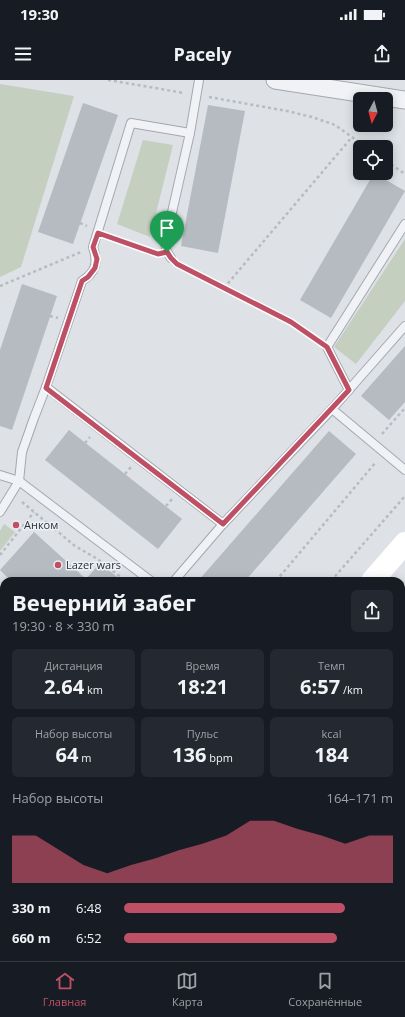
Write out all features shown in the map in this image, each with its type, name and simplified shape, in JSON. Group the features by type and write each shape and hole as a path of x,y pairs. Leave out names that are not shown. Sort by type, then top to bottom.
{"main road":[{"path":"375,577 405,543"}],"street":[{"path":"274,80 405,100"}],"lane":[{"path":"169,255 165,243 190,133 199,80"},
{"path":"0,512 18,480 22,452 46,388 82,281 88,277 95,268 97,259 93,247 131,123 190,133"},
{"path":"349,390 327,347 405,224"},
{"path":"177,577 223,524 332,409 405,326"},
{"path":"46,388 223,524"},
{"path":"332,409 405,470"},
{"path":"0,475 18,480 146,577"}],"path":[{"path":"108,80 287,111 312,117 335,125 356,140"},
{"path":"224,288 352,137"},
{"path":"393,166 405,174"},
{"path":"98,233 158,254 169,255 177,264 291,322 327,347"},
{"path":"0,286 93,247"},
{"path":"374,444 405,408"},
{"path":"279,577 384,452"},
{"path":"18,480 22,503 75,546 96,558 121,577"},
{"path":"335,577 404,500 405,496"},
{"path":"0,555 34,512"}],"green space":[{"path":"0,84 74,96 21,267 0,277"},
{"path":"143,140 173,145 150,237 117,224"},
{"path":"405,239 405,301 356,364 334,347"},
{"path":"4,524 15,532 0,551 0,531"}],"building":[{"path":"83,103 118,115 73,244 38,232"},
{"path":"208,105 245,111 218,253 181,246"},
{"path":"370,180 386,180 405,191 331,318 300,300"},
{"path":"22,284 57,296 12,430 0,426 0,350"},
{"path":"405,346 405,402 389,420 361,396"},
{"path":"69,430 182,519 158,549 45,460"},
{"path":"329,431 356,454 248,577 201,577"},
{"path":"34,532 84,577 7,577 0,570"},
{"path":"100,563 117,577 88,577"}],"place":[{"name":"Анком","path":"16,525"},
{"name":"Lazer wars","path":"58,565"}],"route":[{"path":"98,233 158,254 167,252 177,264 291,322 327,347 349,390 223,524 46,388 82,281 88,277 95,268 97,259 93,247 98,233"}]}
